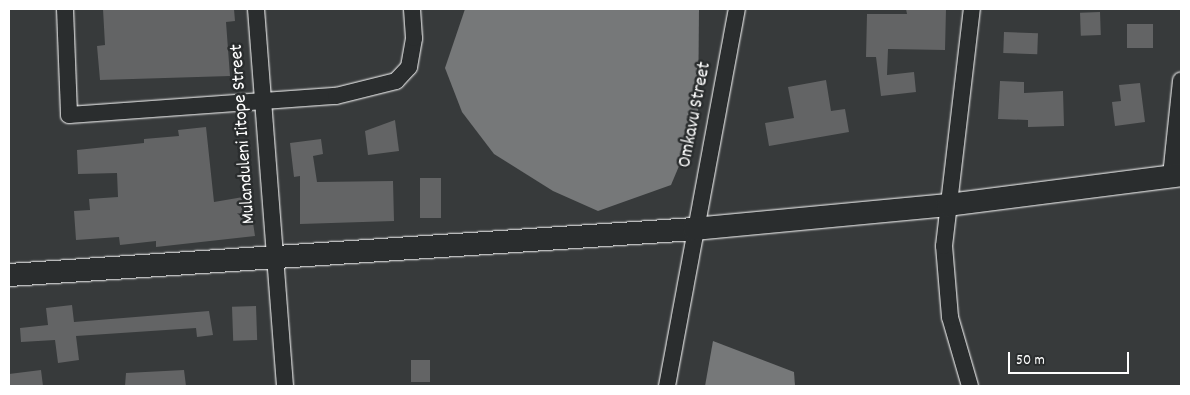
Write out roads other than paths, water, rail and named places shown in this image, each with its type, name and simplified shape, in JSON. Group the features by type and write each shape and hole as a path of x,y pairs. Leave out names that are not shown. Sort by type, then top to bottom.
{"street":[{"path":"65,9 69,115 336,96 396,80 409,67 414,38 412,9"},
{"name":"Mulanduleni Iitope Street","path":"256,9 272,256 285,386"},
{"name":"Omkavu Street","path":"667,386 694,229 737,9"},
{"path":"970,386 950,317 944,246 972,9"},
{"path":"9,275 694,229 948,205 1176,176 1181,82"}]}
